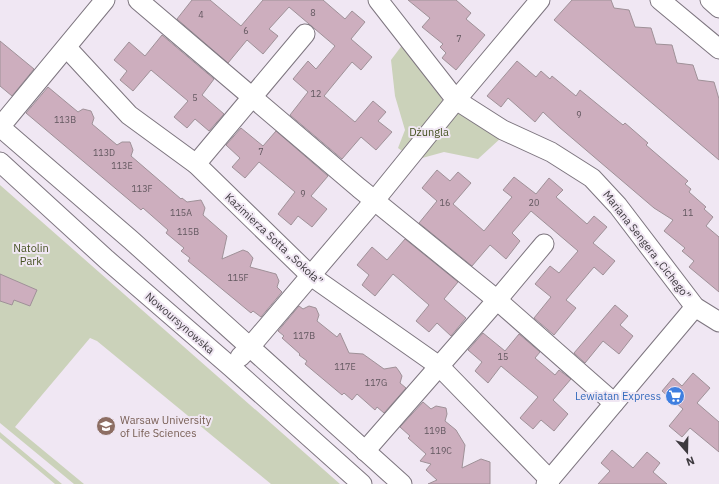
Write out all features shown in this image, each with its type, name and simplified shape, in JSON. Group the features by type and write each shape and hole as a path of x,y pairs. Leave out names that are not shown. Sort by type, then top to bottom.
{"street":[{"path":"105,0 67,48 0,126 131,240 249,348 402,484"},
{"path":"138,0 375,200 497,300 614,404"},
{"name":"Mariana Sengera „Cichego”","path":"378,0 456,100 503,130 552,152 592,178 618,206 695,307 719,322"},
{"path":"231,367 249,348 375,200 540,0"},
{"path":"660,0 719,49"},
{"path":"710,0 719,8"},
{"path":"196,164 305,34"},
{"name":"Kazimierza Sotta „Sokoła”","path":"67,48 128,115 196,164 311,276 387,331 439,366 548,482"},
{"name":"Nowoursynowska","path":"0,162 106,259 231,367 362,484"},
{"path":"365,451 544,244"},
{"path":"548,482 695,307"}],"green space":[{"name":"Dżungla","path":"403,44 432,81 441,97 443,104 456,114 466,114 502,137 478,159 444,152 415,160 398,148 405,130 395,96 391,60"},
{"name":"Natolin Park","path":"0,185 340,484 271,484 97,341 90,338 15,427 84,484 74,484 0,423"},
{"path":"0,432 62,484 55,484 0,438"}],"building":[{"path":"192,0 210,0 241,26 263,0 323,0 345,19 352,11 365,22 351,39 372,57 361,70 352,62 324,96 355,122 373,101 386,112 378,121 392,132 376,150 361,137 342,159 290,115 308,92 293,79 308,61 316,69 335,46 289,7 269,29 278,36 263,54 247,40 228,63 177,19"},
{"path":"408,0 456,0 471,13 466,19 485,35 456,70 442,58 446,53 440,47 443,44 422,27 430,18"},
{"path":"572,0 611,0 614,8 629,10 635,27 651,28 656,44 672,45 677,63 693,65 698,80 714,82 719,99 719,160 554,20"},
{"path":"162,35 214,79 202,95 224,114 209,131 195,119 187,128 174,117 188,101 151,70 133,91 120,80 127,71 114,60 129,42 145,56"},
{"path":"0,41 34,69 12,96 0,86"},
{"path":"517,61 536,77 541,71 550,79 552,76 576,96 580,90 623,125 625,123 648,143 646,145 688,181 685,184 691,189 689,192 706,207 704,209 713,217 706,226 719,237 719,292 689,267 694,261 682,251 685,248 664,231 673,220 654,208 543,112 535,122 508,98 501,107 487,96"},
{"path":"48,87 78,112 83,109 91,111 94,118 92,124 117,145 122,142 130,142 133,150 131,156 181,199 182,198 187,202 201,200 205,208 203,215 227,236 222,259 243,250 248,252 253,258 250,267 276,274 279,281 277,287 282,292 261,317 253,311 251,313 188,261 190,258 181,251 184,248 166,233 168,230 143,208 141,210 26,113"},
{"path":"241,128 263,146 276,131 328,176 311,196 327,209 312,227 298,216 291,225 278,214 295,192 259,162 245,178 232,167 240,158 226,145"},
{"path":"437,170 450,181 458,172 471,183 453,204 484,231 512,197 503,190 514,177 536,194 549,178 563,190 556,197 587,224 594,216 607,227 593,243 615,261 603,275 594,267 566,300 576,308 554,335 534,318 551,297 535,284 550,266 559,273 578,251 531,211 512,233 520,241 506,259 490,245 472,266 419,223 437,201 422,188"},
{"path":"405,239 458,282 444,299 466,318 451,336 437,323 429,332 416,321 429,305 393,274 375,296 362,285 369,275 357,265 372,247 387,260"},
{"path":"0,274 37,290 30,306 14,300 12,305 0,301"},
{"path":"615,305 628,316 620,325 633,336 619,354 603,341 585,363 574,353"},
{"path":"299,306 303,309 309,306 316,308 319,315 317,321 337,337 340,333 349,353 363,354 384,369 396,367 402,376 400,383 406,388 384,413 377,407 375,410 357,394 352,400 344,393 342,395 305,364 307,361 282,338 284,336 278,331"},
{"path":"483,333 505,351 519,334 540,352 535,358 555,375 559,370 571,379 553,400 568,414 554,431 541,420 533,429 520,418 538,397 501,366 488,383 475,371 482,362 468,350"},
{"path":"693,373 710,388 697,403 719,422 719,452 690,428 682,437 669,426 683,409 662,391 673,378 682,386"},
{"path":"423,402 431,409 436,406 446,408 447,414 445,421 456,430 465,445 462,468 481,459 490,462 490,484 428,484 437,480 426,470 431,464 420,461 426,454 408,438 410,436 400,427"},
{"path":"612,450 633,468 647,452 660,463 653,472 667,484 598,484 610,471 601,463"}],"place":[{"name":"Lewiatan Express","path":"675,396"},
{"name":"Warsaw University of Life Sciences","path":"106,426"}]}
